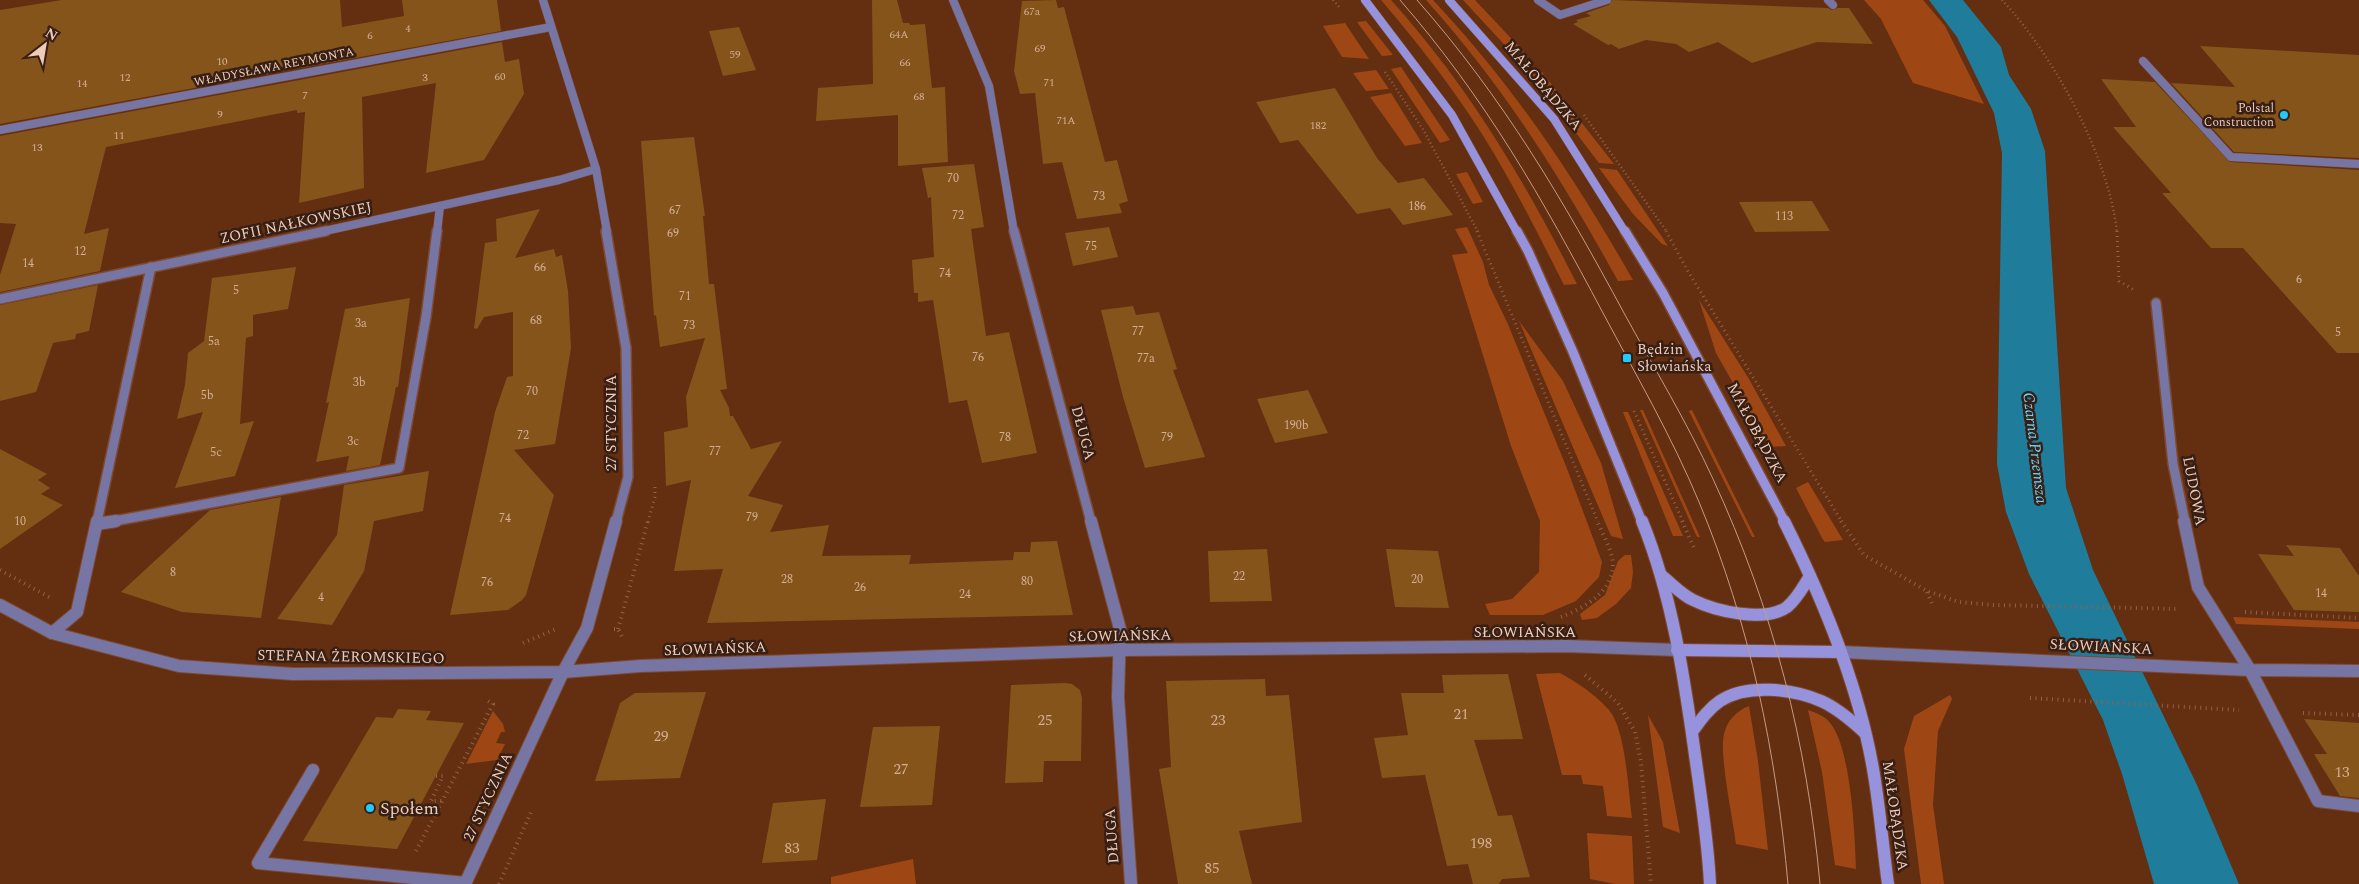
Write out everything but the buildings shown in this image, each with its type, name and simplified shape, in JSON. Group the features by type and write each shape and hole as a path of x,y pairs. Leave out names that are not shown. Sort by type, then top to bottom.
{"street":[{"name":"27 STYCZNIA","path":"466,883 563,672 587,628 628,477 626,348 596,169 543,0"},
{"name":"DŁUGA","path":"953,0 990,86 1014,233 1120,629 1121,650 1118,697 1131,884"},
{"path":"1365,0 1452,115 1528,251 1573,352 1652,546 1662,576 1692,732 1709,853 1710,884"},
{"name":"MAŁOBĄDZKA","path":"1449,0 1554,119 1663,293 1759,470 1810,576 1841,652 1874,774 1888,884"},
{"path":"1538,0 1560,15 1607,0"},
{"name":"WŁADYSŁAWA REYMONTA","path":"0,130 551,27"},
{"path":"2143,61 2231,157 2359,164"},
{"name":"ZOFII NAŁKOWSKIEJ","path":"0,299 440,206 559,180 596,169"},
{"path":"97,524 400,468 426,317 440,206"},
{"path":"52,633 77,612 151,267"},
{"name":"LUDOWA","path":"2156,303 2173,464 2198,587 2250,670 2318,801 2359,806"},
{"path":"1662,576 1693,600 1717,609 1754,615 1783,610 1795,599 1810,576"},
{"name":"STEFANA ŻEROMSKIEGO","path":"0,605 52,633 179,666 294,674 563,672"},
{"name":"SŁOWIAŃSKA","path":"563,672 640,666 1121,650 1566,646 1677,650"},
{"path":"1677,650 1841,652"},
{"name":"SŁOWIAŃSKA","path":"1841,652 1989,657 2250,670 2359,671"},
{"path":"1692,732 1704,715 1728,696 1760,691 1789,693 1830,705 1864,733"},
{"path":"313,770 258,862 466,883"}],"path":[{"path":"1334,0 1343,13"},
{"path":"2002,0 2024,22 2055,66 2101,167 2116,220 2118,280 2156,303"},
{"path":"1380,64 1424,131 1479,234 1612,557 1612,571 1596,599 1572,614 1559,618"},
{"path":"1581,111 1672,241 1686,268 1858,548 1874,562 1927,591 1959,602 1993,605 2192,609 2359,618"},
{"path":"1634,411 1694,548"},
{"path":"0,570 77,612"},
{"path":"1927,591 1933,606"},
{"path":"1578,672 1599,684 1618,703 1632,725 1640,755 1649,840 1651,884"},
{"path":"422,878 416,850 493,704 480,697"},
{"path":"2030,698 2230,709"},
{"path":"436,776 443,776 430,801 442,801"},
{"path":"499,884 532,810"}],"shaded area":[{"path":"1381,0 1391,0 1446,67 1471,101 1537,208 1577,284 1564,285 1515,190 1482,134 1459,99"},
{"path":"1426,0 1433,0 1472,43 1522,107 1591,208 1633,280 1618,281 1575,206 1530,135 1455,33"},
{"path":"1463,0 1475,0 1524,52 1513,54"},
{"path":"1864,0 1923,0 1945,26 1984,104 1913,83 1881,19"},
{"path":"1366,21 1393,55 1382,56 1357,22"},
{"path":"1345,23 1369,59 1342,57 1323,26"},
{"path":"1401,67 1450,140 1440,143 1391,69"},
{"path":"1376,70 1389,89 1366,91 1353,73"},
{"path":"1542,72 1614,164 1599,163 1531,74"},
{"path":"1391,93 1422,143 1405,146 1370,97"},
{"path":"1599,168 1617,170 1668,246 1662,244 1633,214"},
{"path":"1467,172 1483,202 1473,204 1456,174"},
{"path":"1467,227 1483,262 1489,285 1507,322 1566,466 1602,562 1599,577 1576,601 1543,615 1490,615 1485,604 1512,599 1539,572 1540,521 1511,446 1452,255 1468,253 1455,229"},
{"path":"1699,300 1749,379 1786,446 1769,447 1716,353"},
{"path":"1519,321 1563,381 1601,463 1623,539 1611,536"},
{"path":"1640,410 1643,410 1700,537 1697,537"},
{"path":"1692,410 1755,537 1752,537 1689,411"},
{"path":"1623,412 1628,412 1683,536 1673,536"},
{"path":"1808,482 1843,540 1825,542 1822,538 1796,488"},
{"path":"1625,555 1631,555 1633,572 1631,588 1616,604 1597,618 1582,620 1580,614 1605,595 1618,561"},
{"path":"2233,617 2359,622 2359,629 2236,624"},
{"path":"1560,673 1580,685 1604,704 1615,719 1623,746 1632,818 1607,816 1603,786 1583,784 1581,775 1562,775 1536,674"},
{"path":"1950,695 1952,699 1938,731 1933,805 1944,884 1921,884 1904,749 1914,716"},
{"path":"1749,706 1758,761 1768,850 1736,844 1723,757 1725,729 1736,714"},
{"path":"1808,710 1829,721 1838,736 1851,794 1856,869 1835,865 1822,772"},
{"path":"493,711 503,724 505,732 501,732 496,743 505,744 497,760 466,764"},
{"path":"1648,715 1663,742 1680,833 1663,827"},
{"path":"1587,833 1632,836 1634,884 1615,884 1590,879"},
{"path":"913,859 916,884 831,884 831,877"}],"water":[{"name":"Czarna Przemsza","path":"1929,0 1963,0 2001,47 2009,75 2031,109 2045,151 2066,488 2093,570 2197,785 2239,884 2154,884 2122,774 2103,720 2029,574 2006,512 1997,464 2002,153 1994,113 1957,37"}],"tram line":[{"path":"1400,0 1459,74 1511,150 1535,190 1641,383 1699,502 1733,595 1758,689 1776,786 1788,884"},
{"path":"1417,0 1477,74 1530,150 1578,230 1670,395 1713,479 1753,577 1784,677 1806,779 1820,884"}],"place":[{"name":"Polstal Construction","path":"2284,115"},
{"name":"Będzin Słowiańska","path":"1627,358"},
{"name":"Społem","path":"370,808"}]}
